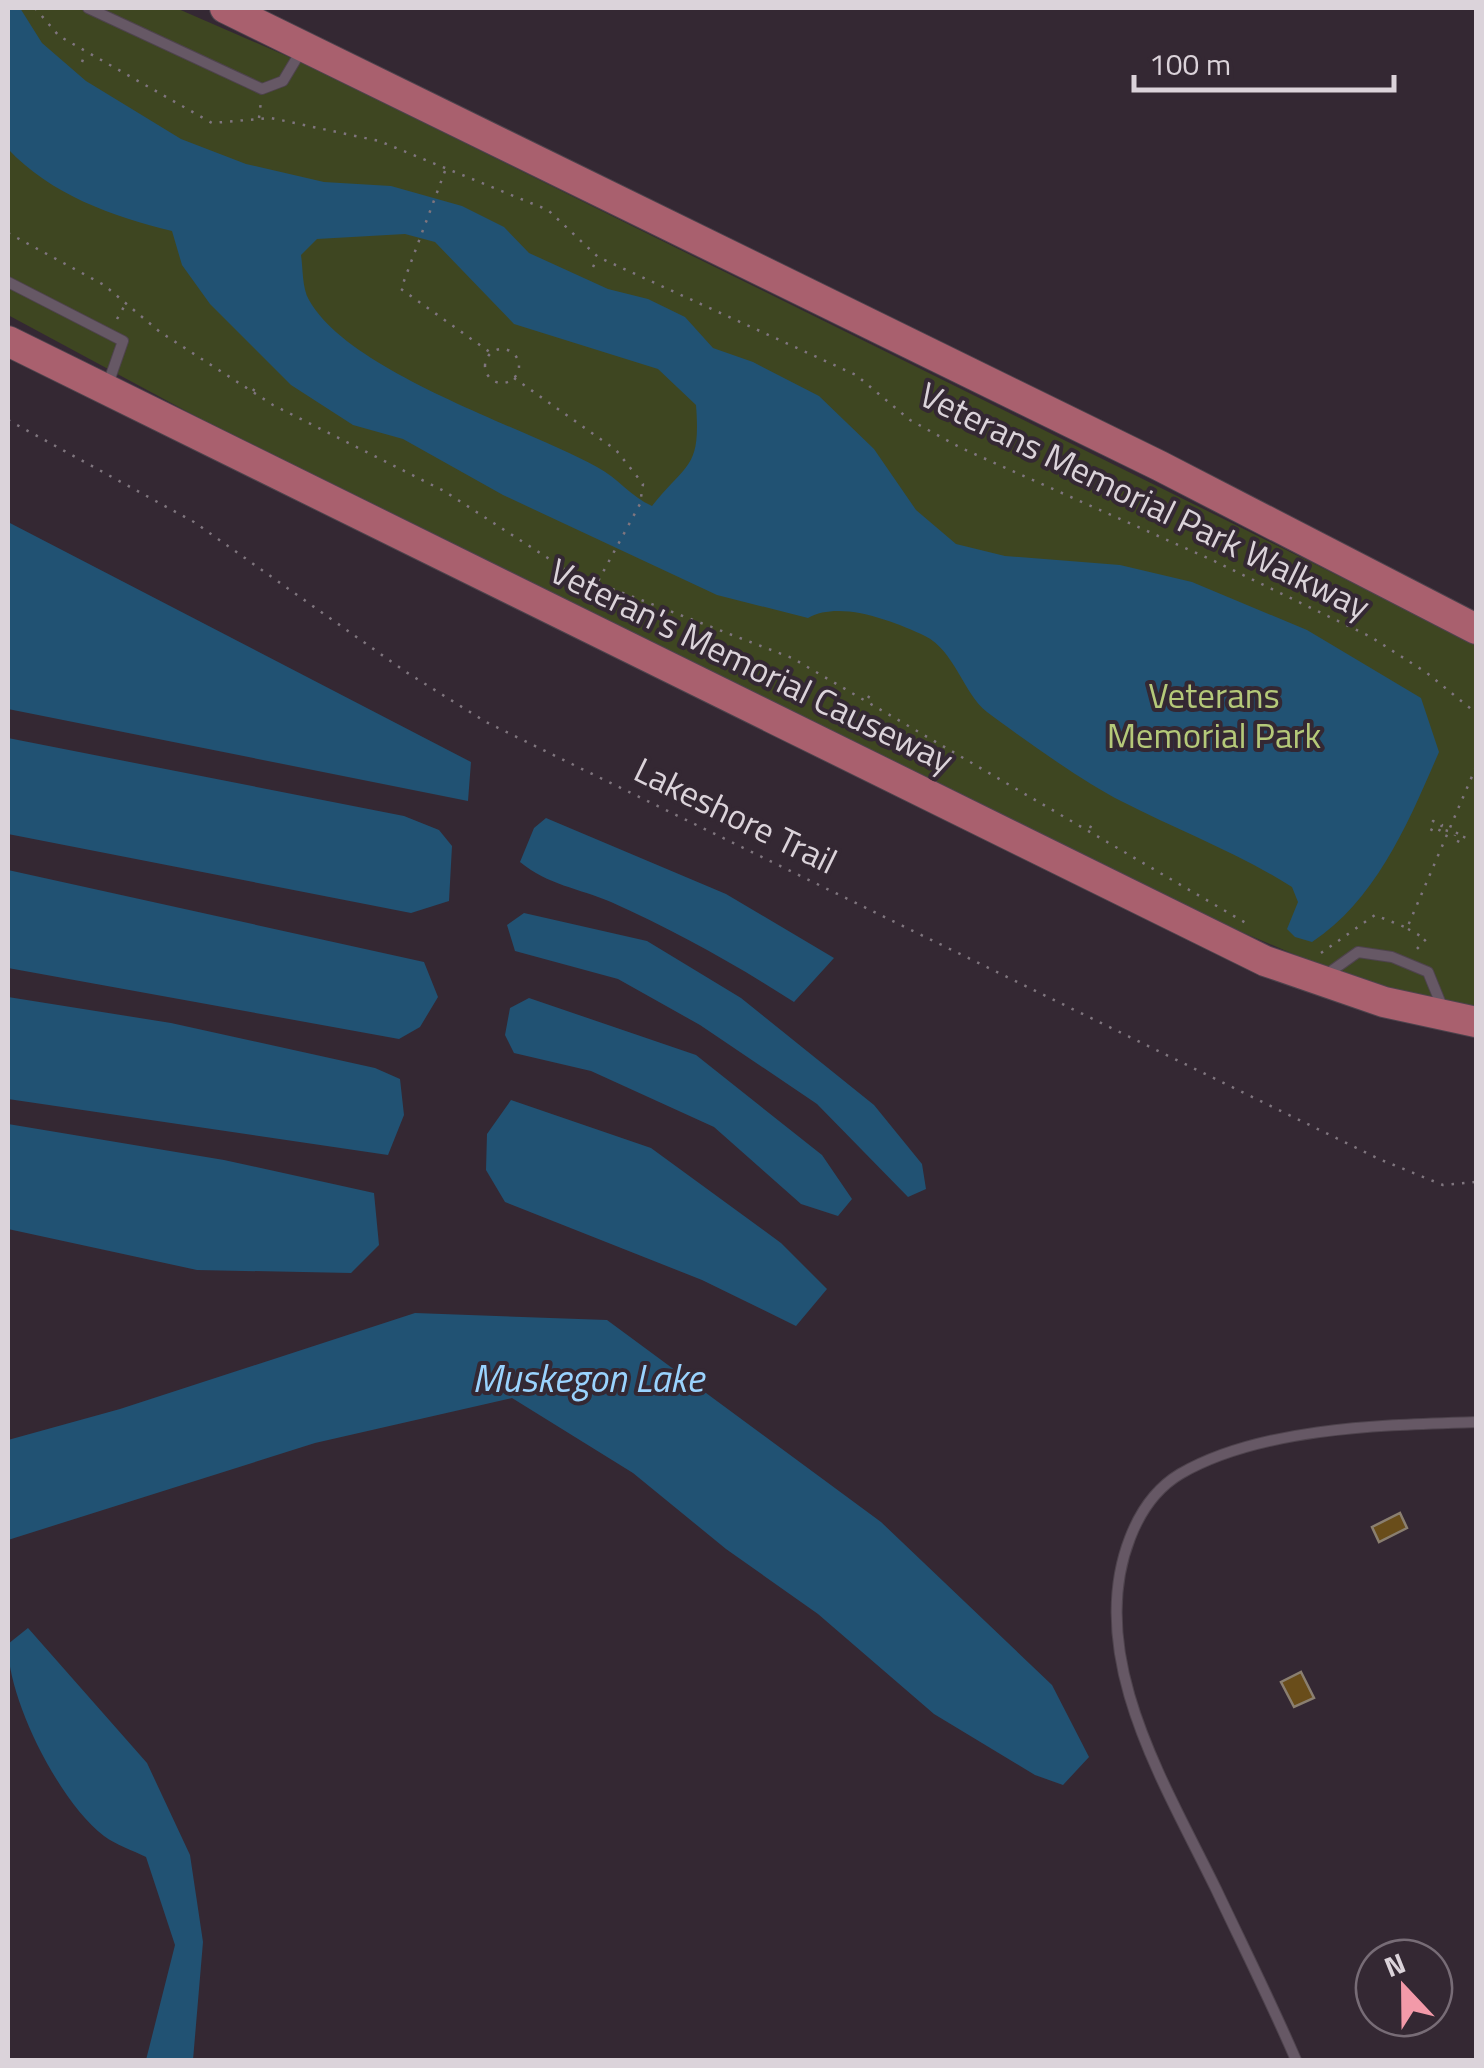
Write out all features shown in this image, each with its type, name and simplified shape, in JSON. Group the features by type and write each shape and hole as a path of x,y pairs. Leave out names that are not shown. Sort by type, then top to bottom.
{"main road":[{"path":"225,8 1160,466 1476,629"},
{"name":"Veteran's Memorial Causeway","path":"8,341 1265,961 1318,968 1446,1018 1476,1022"}],"lane":[{"path":"88,8 262,90 283,82 304,46"},
{"path":"8,282 123,341 106,390"},
{"path":"1318,968 1358,952 1418,965 1432,976 1446,1018"},
{"path":"1296,2060 1138,1720 1120,1655 1122,1560 1139,1516 1157,1493 1179,1475 1206,1462 1248,1448 1318,1434 1476,1422"}],"path":[{"name":"Veterans Memorial Park Walkway","path":"35,8 59,36 212,122 272,118 378,141 548,210 598,257 856,375 910,420 961,448 1212,560 1371,637 1427,673 1476,713"},
{"path":"82,62 86,52"},
{"path":"259,119 262,90"},
{"path":"446,169 401,289 491,353"},
{"path":"8,233 63,260 252,392 473,507 596,586 792,658 1256,929"},
{"path":"63,260 66,253"},
{"path":"593,267 598,257"},
{"path":"112,335 126,304"},
{"path":"504,349 515,354 520,366 514,378 501,383 491,379 486,364 491,353 504,349"},
{"path":"514,378 616,450 642,484 640,504 596,586"},
{"path":"252,392 258,383"},
{"name":"Lakeshore Trail","path":"8,420 194,522 406,672 486,722 1379,1159 1443,1185 1476,1182"},
{"path":"473,507 478,499"},
{"path":"868,700 872,690"},
{"path":"1406,928 1476,767"},
{"path":"1090,829 1094,820"},
{"path":"1440,829 1455,835"},
{"path":"1318,968 1376,914 1426,939 1423,948 1396,958"}],"green space":[{"name":"Veterans Memorial Park","path":"8,8 176,8 305,64 1476,644 1476,1006 1375,989 1237,930 199,418 8,315"}],"water":[{"path":"8,8 20,8 42,43 86,81 181,139 246,164 324,182 391,186 462,206 504,227 529,253 608,289 648,299 685,317 713,348 753,362 819,396 874,449 916,510 956,544 1005,556 1120,565 1192,582 1307,630 1421,698 1439,752 1416,805 1389,857 1355,904 1312,942 1295,937 1287,929 1298,902 1292,887 1121,801 1053,759 987,712 944,652 925,636 898,624 851,612 835,611 808,618 717,595 503,495 403,439 353,425 291,385 210,304 182,265 172,231 84,202 43,179 8,149","holes":["405,234 435,242 514,324 658,369 696,405 694,453 683,472 652,506 597,467 399,374 330,326 309,300 301,255 317,239"]},
{"path":"8,522 471,762 468,801 8,709"},
{"path":"8,738 404,816 439,830 452,846 449,901 411,913 8,834"},
{"path":"546,818 726,894 834,958 794,1002 658,924 552,881 520,862 534,828"},
{"path":"8,870 424,962 438,997 420,1027 399,1039 8,968"},
{"path":"524,913 647,941 741,998 874,1105 922,1164 926,1189 908,1197 817,1104 700,1025 618,979 515,951 507,925"},
{"path":"8,997 171,1023 375,1068 400,1079 404,1115 388,1155 8,1099"},
{"path":"529,998 696,1055 822,1155 852,1199 838,1216 801,1204 714,1127 591,1071 514,1053 505,1035 510,1008"},
{"path":"511,1100 651,1148 781,1243 827,1289 796,1326 702,1280 505,1202 486,1170 487,1134"},
{"path":"8,1124 224,1160 374,1193 379,1245 351,1273 197,1270 8,1229"},
{"name":"Muskegon Lake","path":"415,1313 607,1320 881,1522 1052,1685 1089,1757 1063,1785 1035,1775 934,1714 818,1614 726,1549 633,1473 512,1398 315,1443 8,1540 8,1440 120,1409"},
{"path":"28,1628 147,1763 190,1855 203,1942 193,2060 146,2060 175,1945 146,1857 109,1839 87,1820 54,1775 26,1720 16,1692 8,1644"}],"building":[{"path":"1400,1513 1407,1528 1379,1542 1372,1527"},
{"path":"1301,1672 1314,1698 1294,1707 1281,1682"}]}
